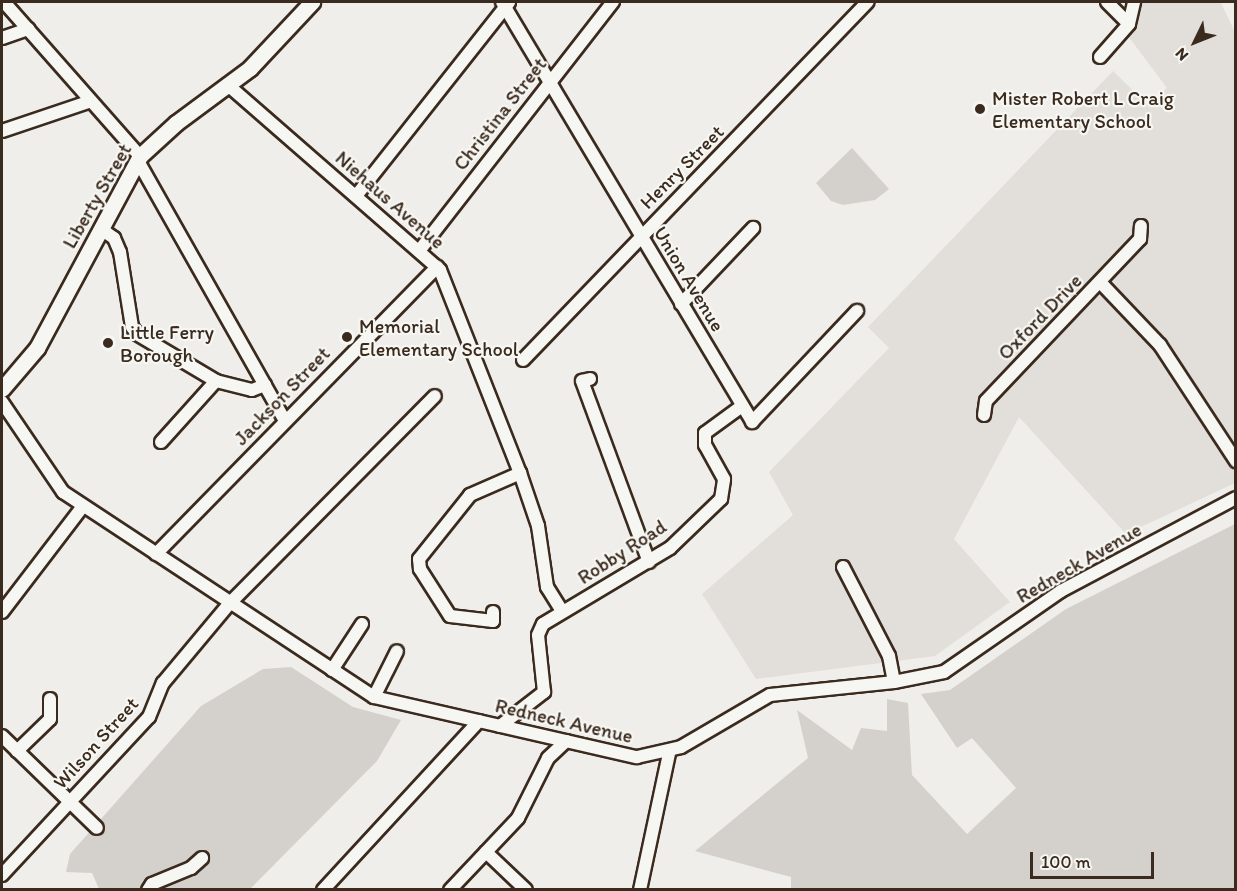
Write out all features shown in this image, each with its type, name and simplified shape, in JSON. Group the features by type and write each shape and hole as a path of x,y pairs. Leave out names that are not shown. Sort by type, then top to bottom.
{"main road":[{"name":"Liberty Street","path":"2,389 37,348 139,158 176,123 229,86 271,48 312,2"}],"street":[{"path":"4,2 139,158 285,421"},
{"name":"Christina Street","path":"419,251 613,2"},
{"name":"Henry Street","path":"523,360 868,2"},
{"path":"1107,2 1130,24"},
{"path":"1100,57 1130,24 1134,2"},
{"path":"356,196 505,3"},
{"name":"Union Avenue","path":"505,3 549,82 752,422 857,311"},
{"path":"2,38 28,29"},
{"name":"Niehaus Avenue","path":"229,86 437,267 520,473 538,526 547,587 562,611"},
{"path":"2,131 91,100"},
{"path":"1100,282 1140,239 1141,226"},
{"path":"681,304 753,228"},
{"path":"101,229 114,238 120,252 132,327 137,334 216,381 252,390 265,385"},
{"name":"Jackson Street","path":"156,554 437,267"},
{"name":"Oxford Drive","path":"984,415 986,402 1100,282 1160,345 1236,461"},
{"path":"590,378 582,381 649,562"},
{"path":"161,442 216,381"},
{"name":"Wilson Street","path":"2,874 149,717 163,683 208,634 230,603 435,396"},
{"name":"Redneck Avenue","path":"2,402 50,477 83,506 374,697 625,756 669,753 770,695 894,682 956,666 1061,591 1236,498"},
{"name":"Robby Road","path":"500,726 543,692 538,635 543,624 670,548 721,499 724,479 705,445 705,432 742,406"},
{"path":"494,612 493,621 450,616 420,569 419,559 470,495 520,473"},
{"path":"2,612 83,506"},
{"path":"843,567 889,656 894,682"},
{"path":"332,670 362,624"},
{"path":"374,697 397,651"},
{"path":"17,751 50,719 50,699"},
{"path":"322,890 479,721"},
{"path":"2,736 97,828"},
{"path":"450,890 518,818 548,758 566,741"},
{"path":"640,890 669,753"},
{"path":"486,852 526,890"},
{"path":"148,890 152,884 191,868 202,858"}],"shaded area":[{"path":"1133,2 1221,3 1236,34 1235,483 1126,534 1019,417 954,539 1010,602 935,656 756,679 702,594 793,515 769,472 889,348 868,327 1113,71 1148,105 1167,88 1125,32"},
{"path":"852,148 889,189 875,200 843,205 831,201 816,183"},
{"path":"1235,524 1235,889 791,889 791,877 695,851 808,758 797,710 852,750 861,728 887,731 887,699 908,703 912,775 967,834 1016,788 972,738 957,748 921,694 950,690 1066,609"},
{"path":"291,667 353,707 401,720 377,761 250,889 99,889 92,873 66,872 70,854 201,706 263,669"}],"place":[{"name":"Mister Robert L Craig Elementary School","path":"980,109"},
{"name":"Memorial Elementary School","path":"347,337"},
{"name":"Little Ferry Borough","path":"108,343"}]}
